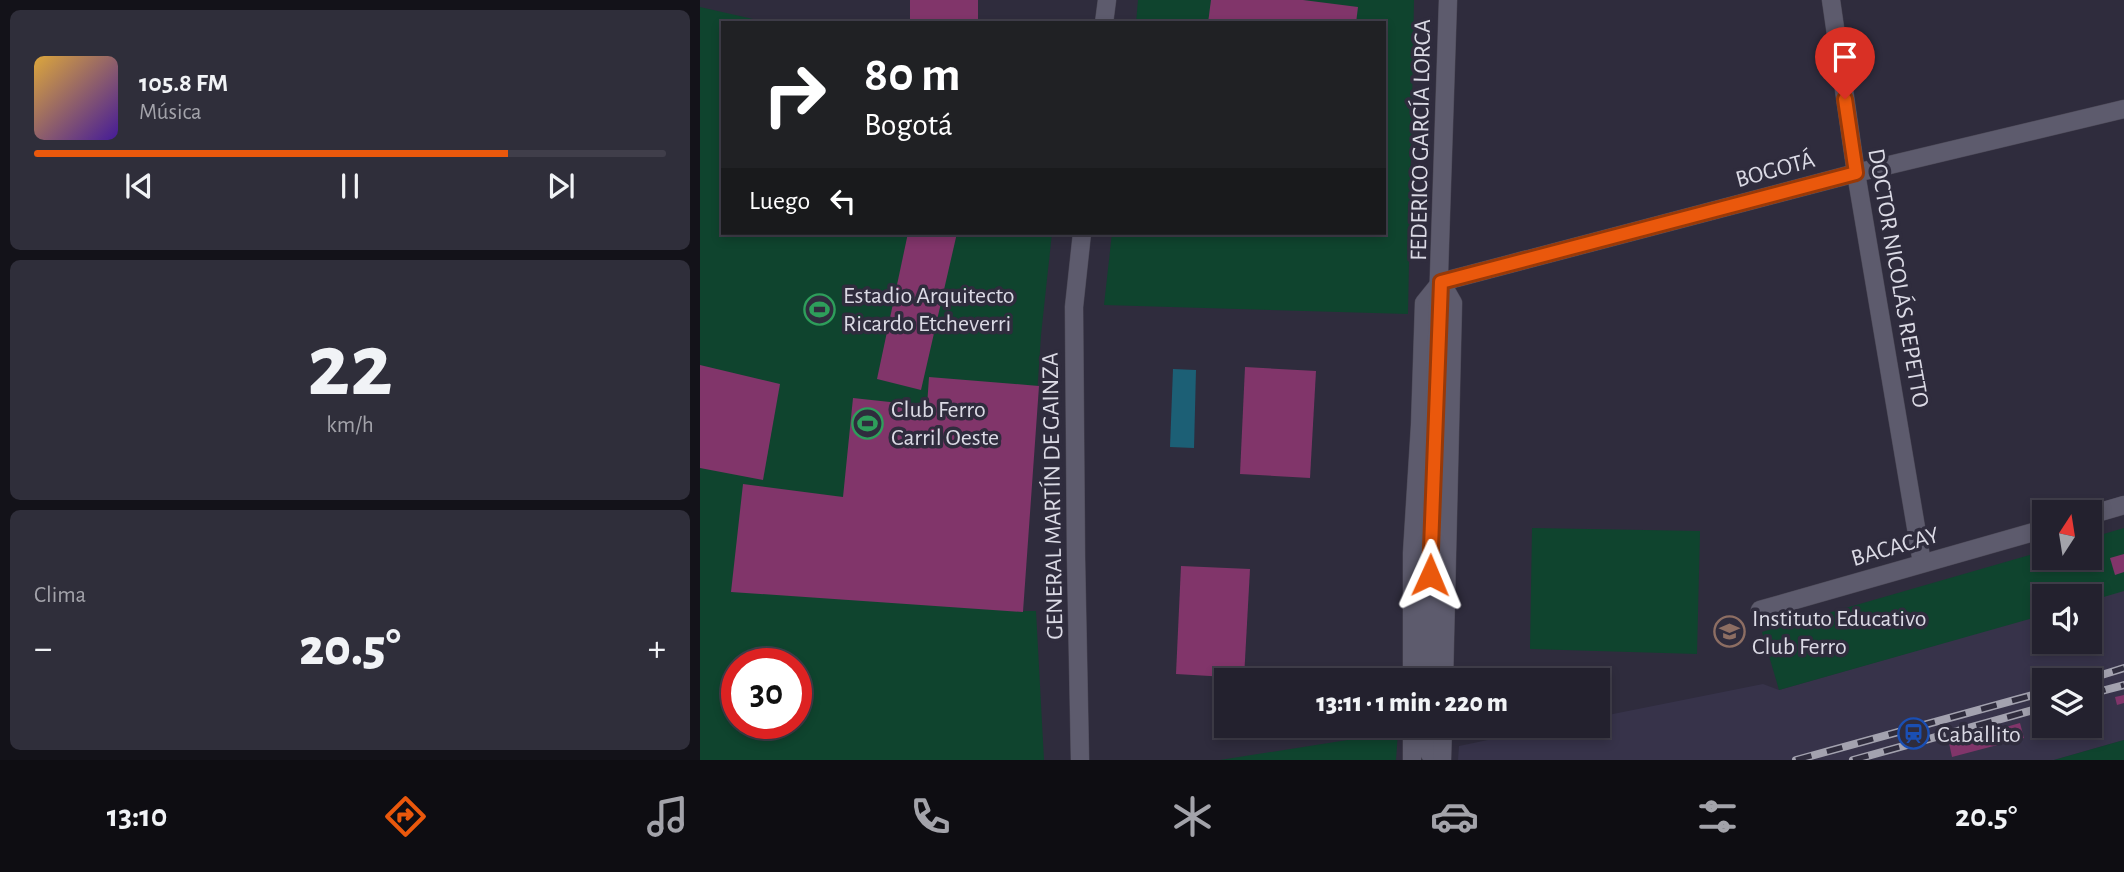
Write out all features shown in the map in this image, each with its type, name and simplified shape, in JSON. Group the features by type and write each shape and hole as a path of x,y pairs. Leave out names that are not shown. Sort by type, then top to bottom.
{"street":[{"path":"1104,21 1107,0"},
{"name":"FEDERICO GARCÍA LORCA","path":"1430,668 1430,548 1441,282 1448,0"},
{"name":"DOCTOR NICOLÁS REPETTO","path":"1831,0 1856,173 1922,563"},
{"name":"BOGOTÁ","path":"1441,282 1856,173 2124,109"},
{"name":"GENERAL MARTÍN DE GAINZA","path":"1080,760 1074,307 1082,235"},
{"name":"FEDERICO GARCÍA LORCA","path":"1412,668 1412,553 1424,303 1441,282"},
{"name":"FEDERICO GARCÍA LORCA","path":"1441,282 1453,303 1444,668"},
{"path":"2102,511 2124,505"},
{"name":"BACACAY","path":"1760,610 2032,532"},
{"path":"1412,738 1412,760"},
{"path":"1431,738 1435,757"},
{"path":"1435,757 1440,738"}],"shaded area":[{"path":"2124,590 2124,740 2054,760 1458,760 1459,746 1497,738 1610,738 1610,715 1763,684 1779,690 2032,617 2032,654 2102,654 2102,596"}],"green space":[{"path":"1138,0 1414,0 1408,314 1104,305 1112,235 1386,235 1386,21 1136,21"},
{"name":"Club Ferro Carril Oeste","path":"700,7 762,21 721,21 721,235 1052,235 1041,335 1023,611 1036,611 1044,760 700,760"},
{"path":"1532,528 1700,531 1697,654 1530,649"},
{"path":"2124,528 2124,591 2102,597 2102,584 2032,584 2032,618 1779,690 1762,632 2032,554 2032,570 2102,570 2102,534"},
{"path":"1360,738 1398,738 1396,760 1220,760"},
{"path":"2124,740 2124,760 2054,760"}],"water":[{"path":"1173,369 1196,370 1194,448 1170,447"}],"building":[{"path":"910,0 978,0 978,19 910,21"},
{"path":"1211,0 1303,0 1358,7 1356,21 1208,21"},
{"path":"908,235 957,235 921,390 877,379"},
{"path":"700,365 780,384 763,480 700,468"},
{"path":"1245,367 1316,371 1310,478 1240,474"},
{"path":"929,377 1039,386 1023,612 731,592 743,484 843,497 853,398 927,406"},
{"path":"2124,554 2124,572 2115,575 2110,558"},
{"path":"1181,566 1250,569 1245,668 1214,668 1214,676 1176,674"},
{"path":"2124,695 2124,703 2117,705 2115,697"},
{"path":"2020,723 2024,738 1952,757 1949,743"}],"railway":[{"path":"2102,675 2124,668"},
{"path":"2102,691 2124,685"},
{"path":"1796,760 2032,695"},
{"path":"1853,760 2032,710"}],"place":[{"name":"Estadio Arquitecto Ricardo Etcheverri","path":"820,309"},
{"name":"Club Ferro Carril Oeste","path":"868,423"},
{"name":"Instituto Educativo Club Ferro","path":"1729,632"},
{"name":"Caballito","path":"1914,734"}],"route":[{"path":"1430,575 1441,282 1856,173 1845,99"}]}
